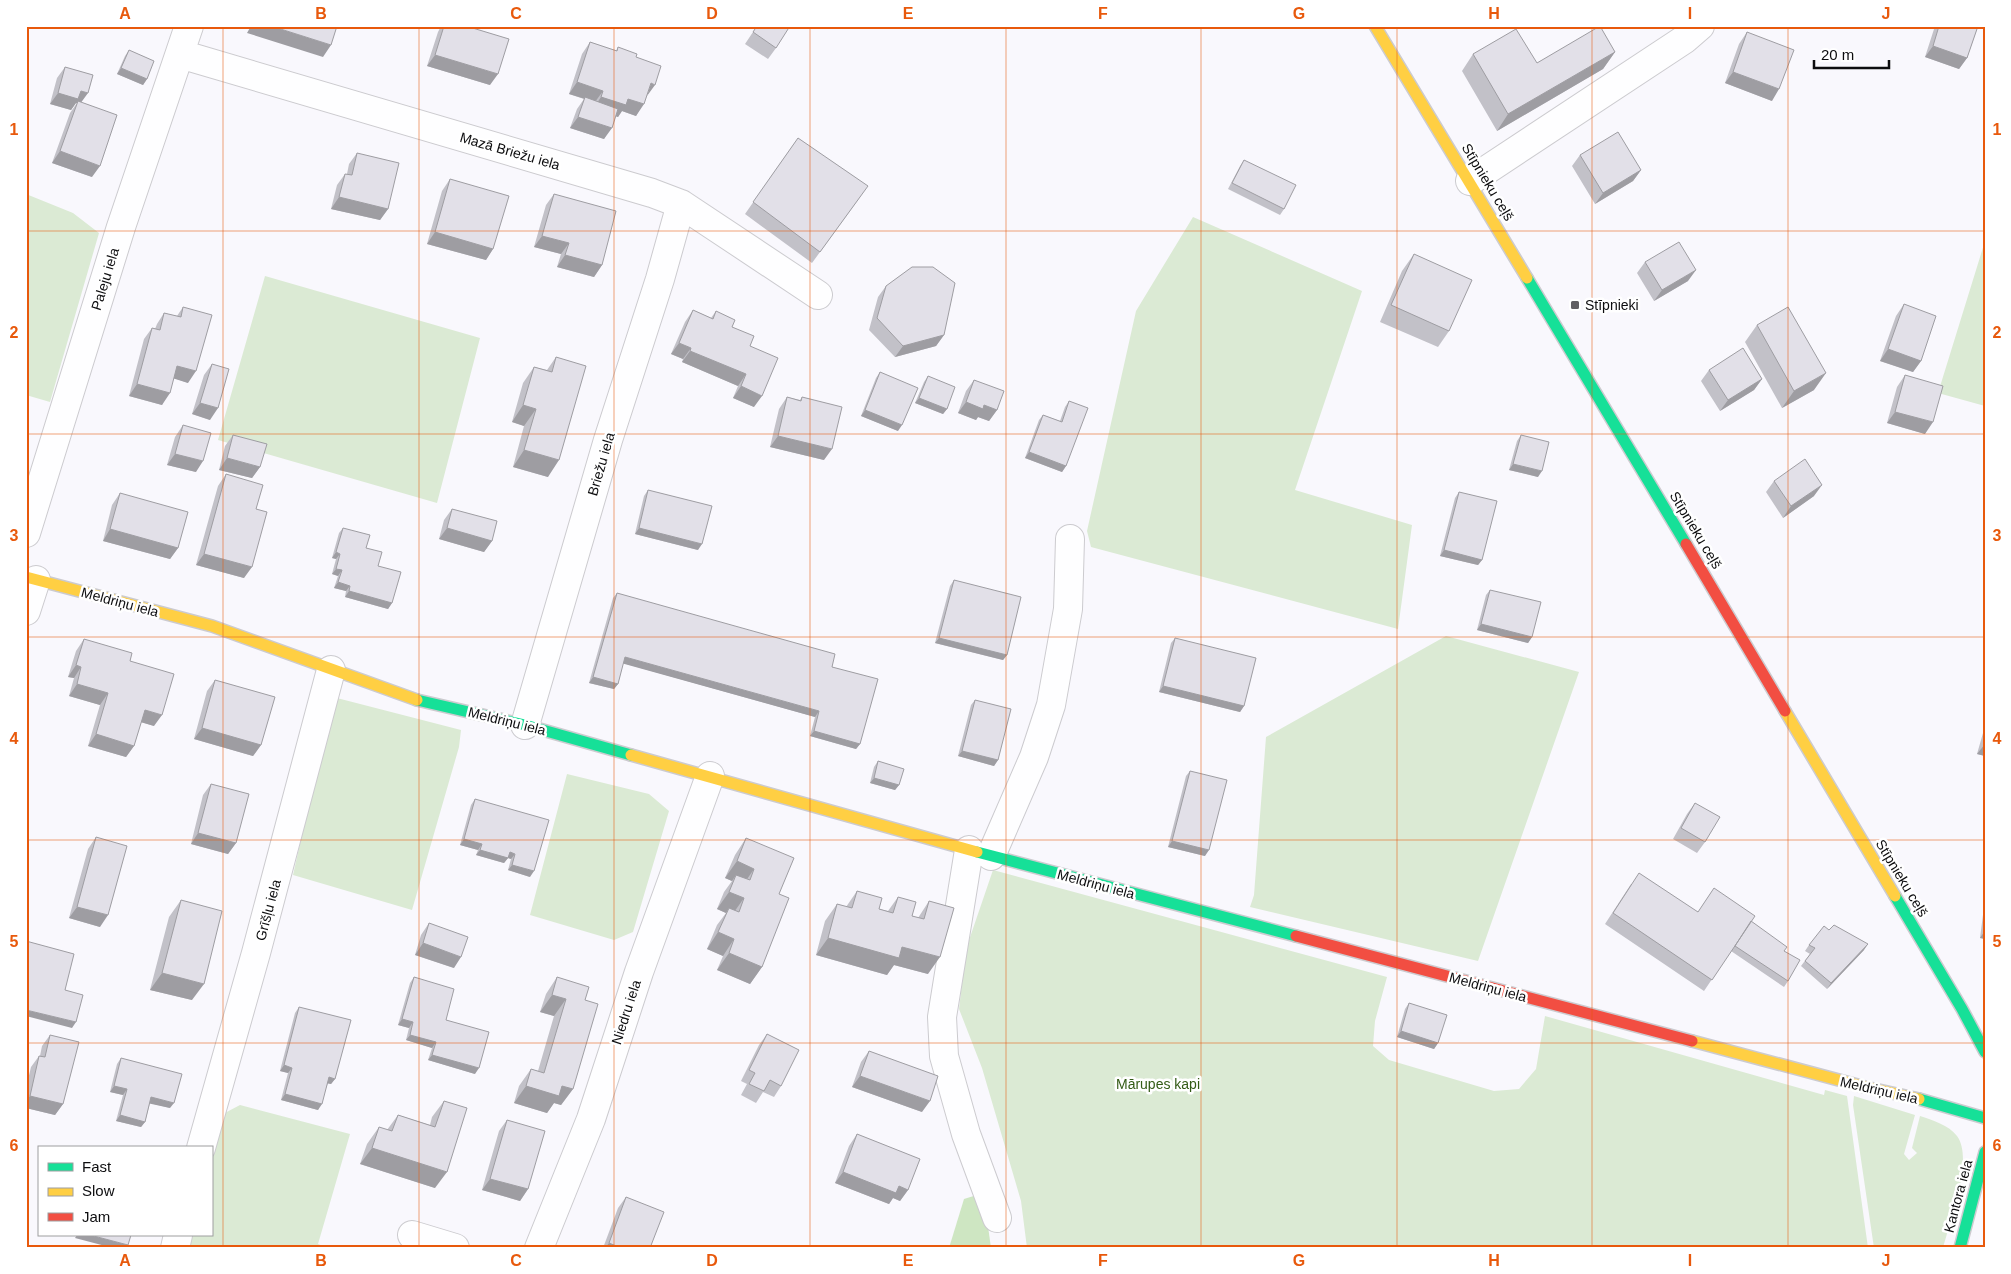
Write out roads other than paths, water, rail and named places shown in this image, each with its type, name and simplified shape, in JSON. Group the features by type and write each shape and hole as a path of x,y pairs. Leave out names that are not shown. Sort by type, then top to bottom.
{"street":[{"name":"Paleju iela","path":"26,533 121,227 189,26"},
{"name":"Stīpnieku ceļš","path":"1375,26 1470,181 1962,1009 1985,1052"},
{"path":"1470,181 1685,39 1700,26"},
{"name":"Mazā Briežu iela","path":"180,54 652,193 681,204 818,295"},
{"name":"Briežu iela","path":"526,725 608,440 660,279 681,204"},
{"path":"997,1218 966,1134 944,1056 942,1017 980,853 1034,757 1051,705 1068,609 1070,539"},
{"path":"26,611 31,578"},
{"name":"Meldriņu iela","path":"31,578 212,626 416,700 526,725 980,853 1865,1087 1920,1099 1985,1118"},
{"name":"Grīšļu iela","path":"202,1146 254,962 331,670"},
{"name":"Niedru iela","path":"539,1248 591,1119 639,972 710,776"},
{"name":"Kantora iela","path":"1960,1248 1985,1152"},
{"path":"412,1236 455,1248"}],"place":[{"name":"Stīpnieki","path":"1575,305"}],"park label":[{"name":"Mārupes kapi","path":"1158,1084"}]}
